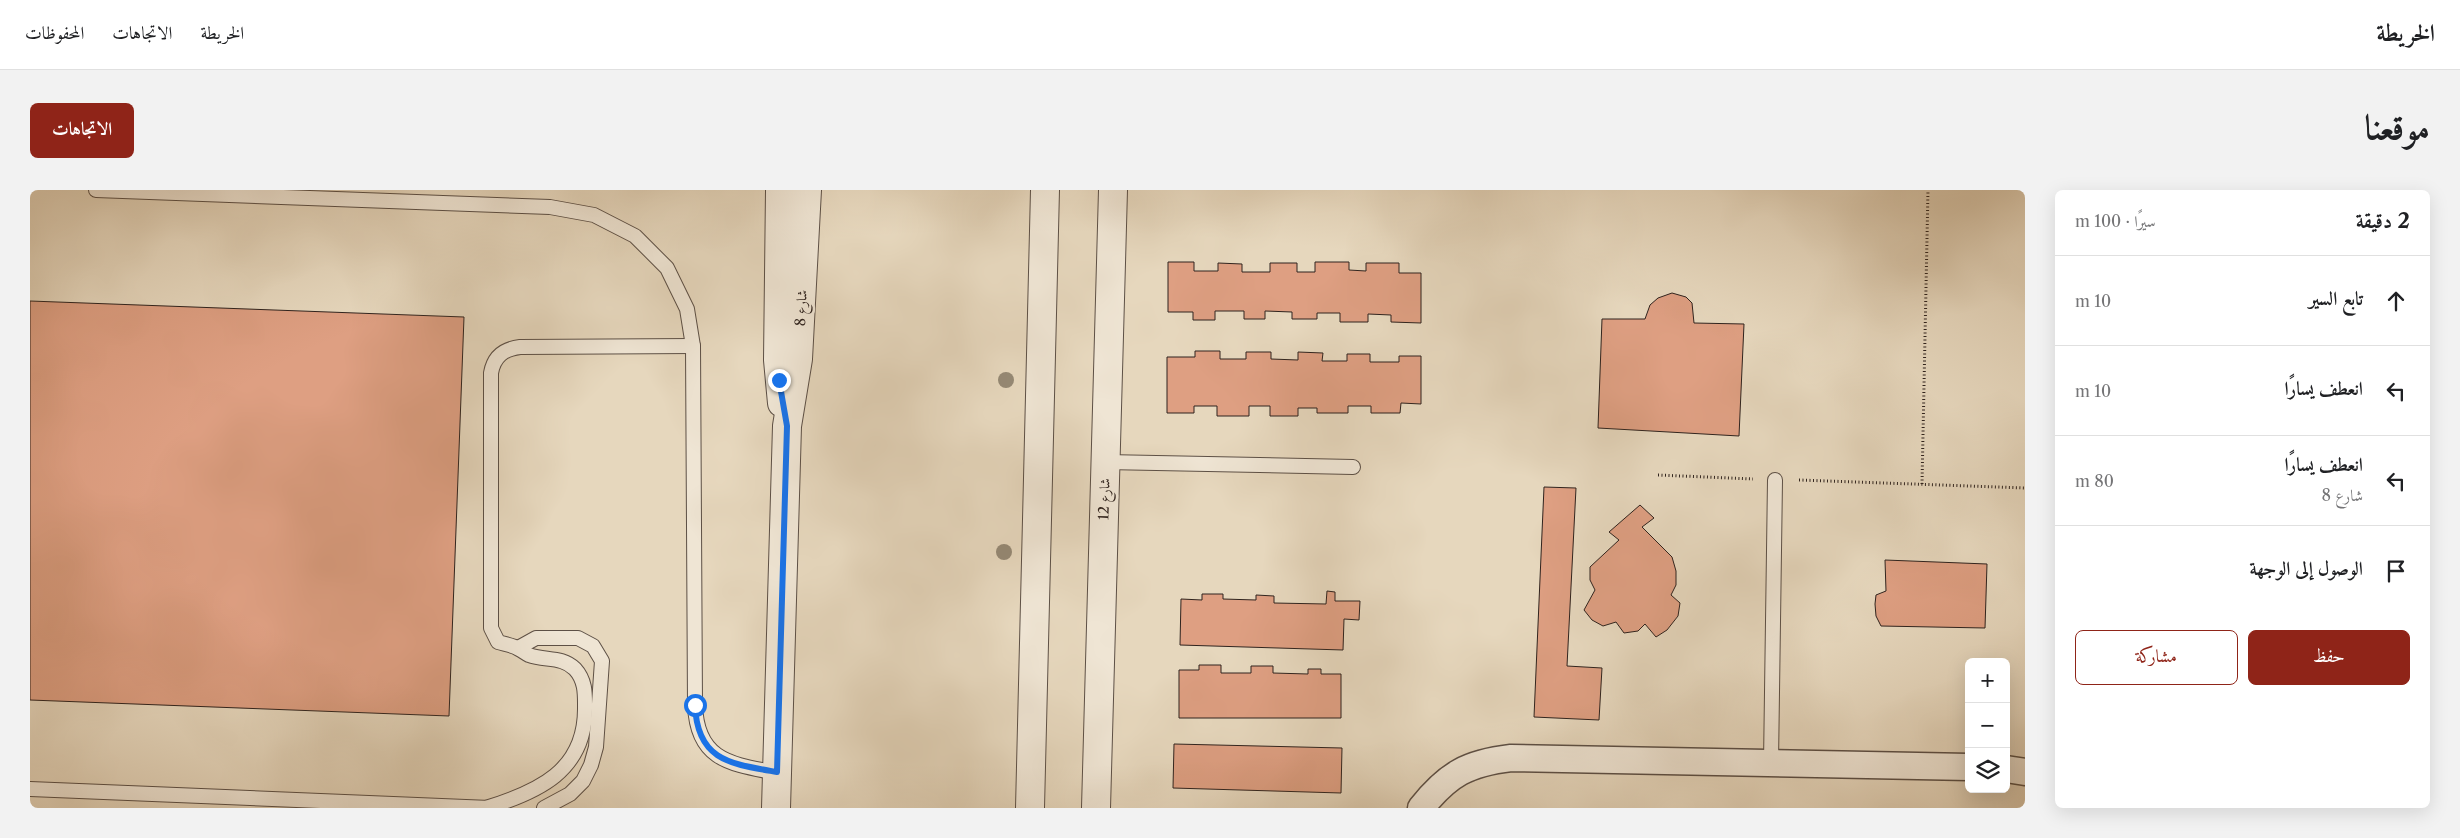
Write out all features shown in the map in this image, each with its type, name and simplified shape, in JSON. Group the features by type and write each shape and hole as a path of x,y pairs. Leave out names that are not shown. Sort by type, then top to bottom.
{"street":[{"name":"شارع 8","path":"780,190 778,360 781,399 787,426"},
{"name":"شارع 8","path":"776,808 787,426 798,359 807,190"},
{"path":"1030,808 1045,190"},
{"name":"شارع 12","path":"1096,808 1112,190"},
{"path":"1421,808 1437,787 1458,771 1484,761 1511,758 1965,767"},
{"path":"2010,770 2025,772"}],"lane":[{"path":"96,190 550,207 594,215 635,236 666,268 687,309 693,346 695,718 703,742 722,759 734,764 777,772"},
{"path":"486,808 518,798 550,781 573,755 585,722 584,687 575,669 556,659 529,655 518,648 498,642 490,628 490,372 492,364 504,351 520,347 693,346"},
{"path":"1105,462 1353,467"},
{"path":"1771,763 1775,480"},
{"path":"518,648 536,638 578,638 594,646 602,661 596,747 592,765 582,781 570,794 544,808"},
{"path":"30,789 345,805 490,808"}],"path":[{"path":"1922,484 1928,190"},
{"path":"1658,475 2025,488"}],"building":[{"path":"1168,262 1194,262 1194,271 1218,271 1218,263 1242,264 1242,272 1270,272 1270,263 1297,263 1297,272 1315,272 1315,262 1349,262 1349,270 1366,271 1366,263 1399,263 1399,273 1421,273 1421,323 1391,322 1391,315 1368,314 1368,322 1340,322 1340,313 1317,313 1317,319 1292,319 1292,312 1265,311 1265,319 1244,319 1244,311 1215,311 1215,320 1193,320 1193,312 1168,312"},
{"path":"1672,293 1686,297 1692,303 1694,323 1744,324 1739,436 1598,428 1602,319 1645,319 1650,305 1658,298"},
{"path":"30,301 464,317 449,716 30,700"},
{"path":"1195,351 1220,351 1220,359 1246,359 1246,352 1271,352 1271,359 1298,360 1298,352 1323,353 1322,361 1347,361 1347,354 1370,354 1370,362 1399,362 1399,356 1421,356 1421,404 1401,403 1400,413 1371,413 1371,406 1348,406 1348,413 1317,413 1317,408 1298,408 1298,416 1270,416 1270,406 1249,406 1249,416 1217,416 1217,406 1194,406 1194,413 1167,413 1167,357 1195,357"},
{"path":"1544,487 1576,488 1567,666 1602,668 1599,720 1534,717"},
{"path":"1640,505 1654,518 1642,527 1672,557 1676,571 1676,585 1671,595 1680,603 1678,616 1667,630 1656,637 1645,624 1638,631 1624,633 1616,622 1603,626 1592,620 1584,610 1595,590 1590,580 1590,567 1619,540 1609,532"},
{"path":"1885,560 1987,564 1985,628 1881,626 1876,616 1875,604 1876,595 1886,591"},
{"path":"1327,591 1335,592 1335,601 1360,601 1359,620 1344,619 1343,650 1180,645 1181,599 1202,600 1202,594 1223,594 1223,599 1256,600 1256,595 1274,596 1274,603 1326,604"},
{"path":"1199,665 1221,665 1221,673 1251,673 1251,666 1273,666 1273,673 1308,674 1308,669 1321,669 1321,674 1341,674 1341,718 1179,718 1179,670 1199,670"},
{"path":"1174,744 1342,748 1341,793 1173,788"}],"route":[{"path":"695,705 695,718 698,730 703,742 712,752 734,764 777,772 787,426 779,380"}]}
